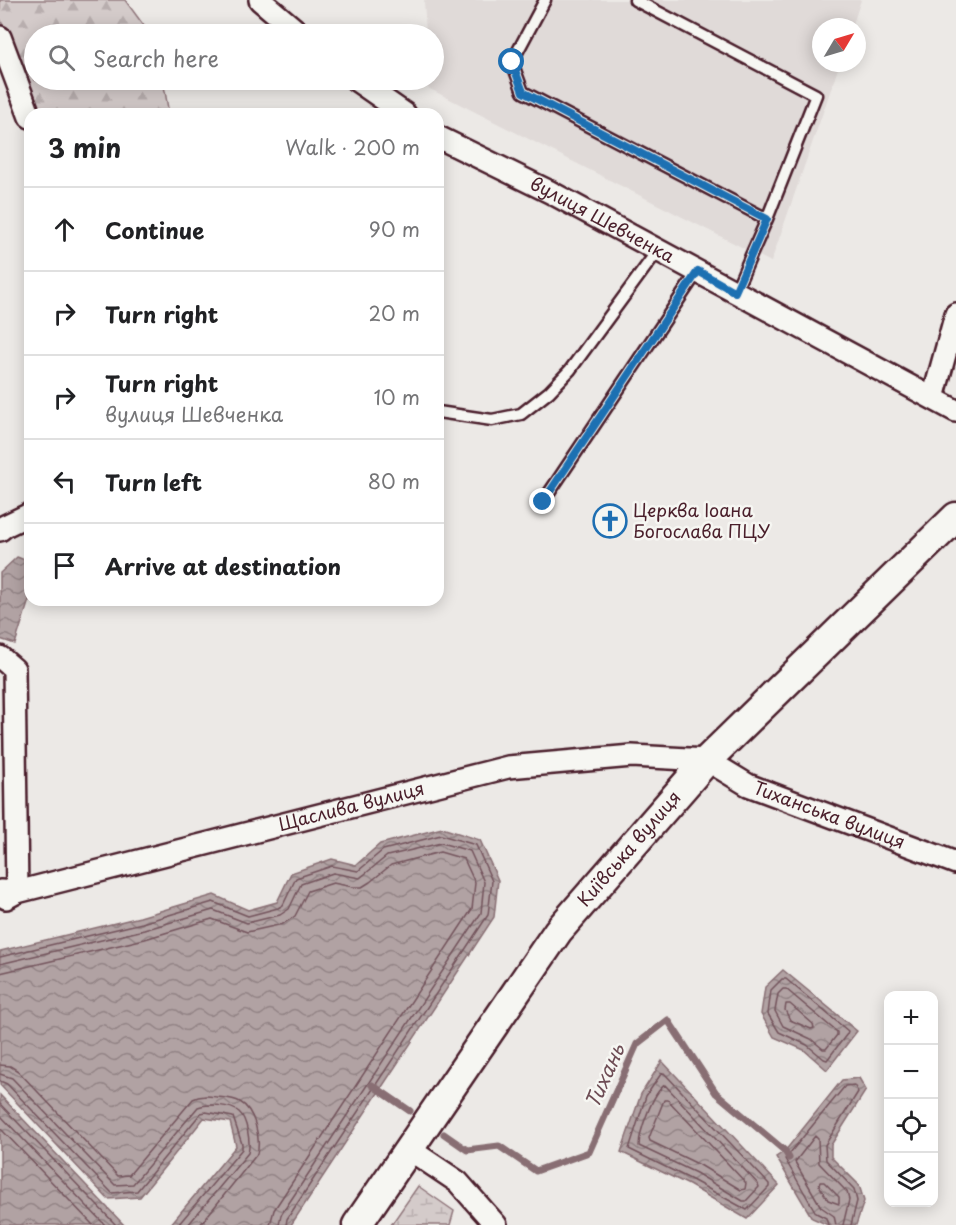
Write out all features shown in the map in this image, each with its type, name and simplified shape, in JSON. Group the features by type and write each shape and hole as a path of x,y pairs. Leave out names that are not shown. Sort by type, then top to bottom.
{"main road":[{"name":"Київська вулиця","path":"357,1225 558,931 707,760 956,517"}],"street":[{"path":"260,0 288,24"},
{"path":"0,37 27,108"},
{"path":"370,90 396,108"},
{"name":"вулиця Шевченка","path":"444,140 550,192 956,411"},
{"path":"933,398 956,314"},
{"path":"0,530 24,517"},
{"path":"0,657 14,669 6,895"},
{"name":"Щаслива вулиця","path":"6,895 508,767 632,756 707,760"},
{"name":"Тиханська вулиця","path":"707,760 748,784 956,863"},
{"path":"409,1149 458,1182 496,1225"}],"lane":[{"path":"545,0 512,62 523,92 767,219"},
{"path":"635,0 816,95 767,219 735,292"},
{"path":"444,413 492,420 521,414 549,392 570,370 658,250"},
{"path":"543,502 698,271"}],"shaded area":[{"path":"424,0 861,0 855,18 812,18 812,72 837,72 771,262 432,90 444,90 444,24 425,24"}],"green space":[{"path":"0,0 125,0 143,24 24,24 24,82 0,18"},
{"path":"27,90 165,90 168,108 34,108"},
{"path":"418,1186 454,1211 450,1225 391,1225"}],"water":[{"path":"17,557 24,560 24,606 27,606 15,644 0,639 0,573"},
{"path":"442,828 480,840 498,880 494,917 291,1225 170,1225 236,1146 230,1122 204,1118 140,1197 108,1199 0,1085 0,951 140,917 214,895 248,910 277,902 291,873 332,859 356,865 380,844"},
{"path":"783,970 857,1031 827,1070 804,1050 774,1037 761,1014 765,987"},
{"path":"662,1061 779,1185 747,1219 689,1185 621,1152 641,1094"},
{"path":"859,1078 866,1090 831,1145 831,1157 859,1185 864,1201 856,1225 828,1225 812,1218 776,1157 785,1151 842,1080"},
{"path":"0,1095 124,1225 0,1225"}],"waterway":[{"name":"Тихань","path":"444,1134 467,1150 499,1146 536,1171 589,1152 637,1044 668,1020 716,1093 785,1151 789,1158"},
{"name":"Тихань","path":"372,1085 410,1111"}],"place":[{"name":"Церква Іоана Богослава ПЦУ","path":"610,521"}],"route":[{"path":"512,62 523,92 767,219 735,292 698,271 543,502"}]}
